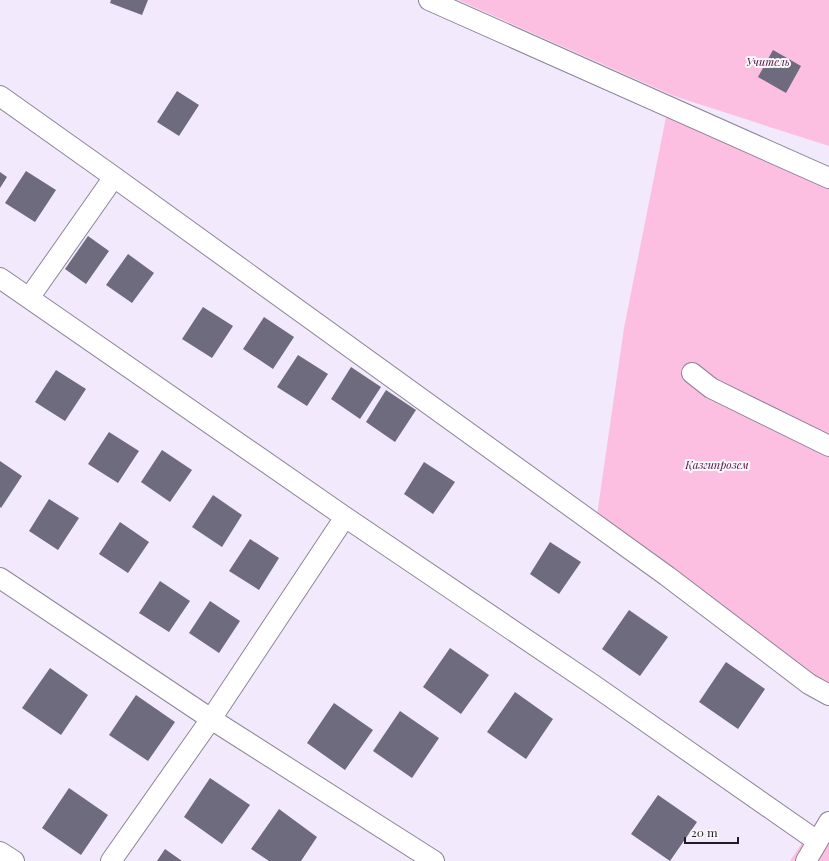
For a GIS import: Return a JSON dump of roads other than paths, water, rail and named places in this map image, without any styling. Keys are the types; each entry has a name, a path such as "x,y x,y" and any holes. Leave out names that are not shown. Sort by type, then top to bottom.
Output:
{"street":[{"path":"429,0 829,178"},
{"path":"0,96 667,576 809,684 829,694"},
{"path":"29,298 114,177"},
{"path":"0,278 345,517 592,684 817,841"},
{"path":"692,374 711,388 829,446"},
{"path":"111,861 211,719 345,517"},
{"path":"0,578 211,719 434,861"},
{"path":"806,861 829,822"},
{"path":"0,852 14,861"}],"park label":[{"name":"Учитель","path":"768,62"},
{"name":"Қазгипрозем","path":"717,465"}]}
